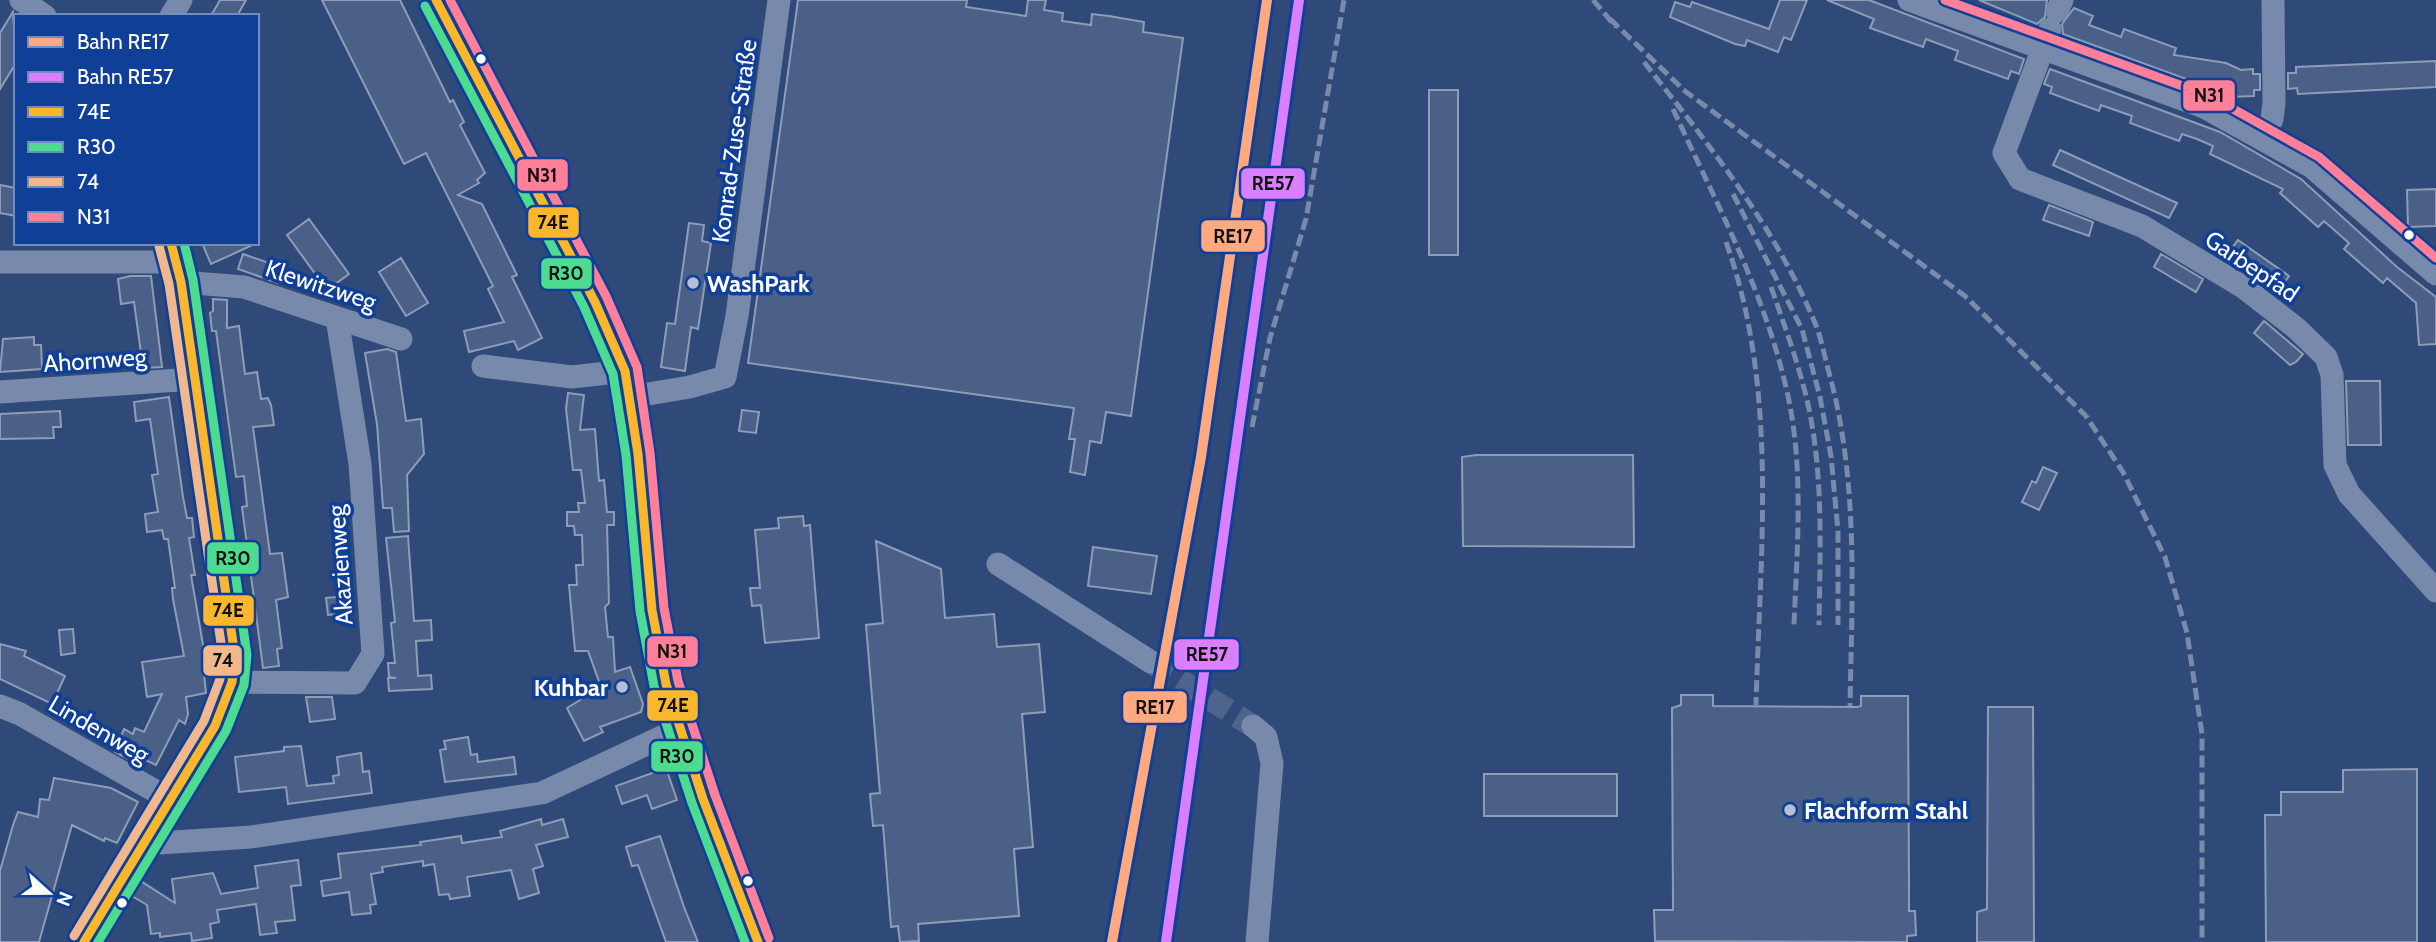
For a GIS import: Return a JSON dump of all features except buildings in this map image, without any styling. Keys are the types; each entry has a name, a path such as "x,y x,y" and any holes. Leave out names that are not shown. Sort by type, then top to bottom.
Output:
{"main road":[{"path":"436,0 595,302 628,384 652,610 666,684 679,729 758,942"}],"street":[{"path":"21,0 42,14"},
{"name":"Konrad-Zuse-Straße","path":"628,384 690,387 725,377 737,316 779,0"},
{"path":"1909,0 2053,22 2312,167 2436,274"},
{"path":"2262,139 2272,119 2274,103 2273,2"},
{"name":"Garbepfad","path":"2053,22 2004,153 2020,179 2142,226 2242,287 2295,328 2326,357 2332,375 2335,465 2349,494 2436,591"},
{"name":"Klewitzweg","path":"0,262 177,262 401,339"},
{"path":"84,942 215,726 232,682 235,657 177,262"},
{"name":"Akazienweg","path":"232,682 355,683 373,654 360,464 337,318"},
{"path":"483,366 628,384"},
{"name":"Ahornweg","path":"0,392 194,379"},
{"path":"998,564 1151,662"},
{"name":"Lindenweg","path":"0,706 20,714 171,800"},
{"path":"1254,726 1266,737 1272,763 1257,942"},
{"path":"144,844 251,837 542,793 679,729"}],"tunnel":[{"path":"1151,662 1253,726"}],"railway":[{"path":"1252,427 1270,338 1306,219 1344,0"},
{"path":"1593,0 1616,27"},
{"path":"1610,19 1686,92 1965,296 2086,416 2123,472 2165,557 2187,633 2202,734 2202,942"},
{"path":"1644,62 1716,155 1760,219 1799,287 1819,334 1838,410 1849,494 1852,578 1850,706"},
{"path":"1673,109 1753,285 1779,358 1788,396 1798,481 1794,625"},
{"path":"1733,194 1802,329 1820,397 1831,456 1838,531 1838,625"},
{"path":"1726,242 1743,298 1754,355 1760,412 1762,530 1756,705"},
{"path":"1771,287 1807,400 1816,455 1820,512 1819,625"}],"rail line":[{"name":"RE17","path":"1112,942 1201,457 1267,0"},
{"name":"RE57","path":"1166,942 1299,0"}],"transit line":[{"name":"74E","path":"436,0 595,302 625,371 638,454 652,610 666,684 703,799 758,942"},
{"name":"N31","path":"450,0 606,296 637,367 650,453 664,608 678,681 715,795 769,938"},
{"name":"N31","path":"1945,0 2210,96 2319,157 2436,258"},
{"name":"R30","path":"425,6 584,307 613,374 626,455 640,611 654,686 692,803 745,942"},
{"name":"74E","path":"84,942 215,726 232,682 235,657 181,282 172,245"},
{"name":"R30","path":"98,942 226,731 244,685 247,655 193,280 184,245"},
{"name":"74","path":"74,936 204,721 220,679 223,657 169,284 159,246"}],"place":[{"name":"WashPark","path":"693,283"},
{"name":"Kuhbar","path":"622,687"},
{"name":"Flachform Stahl","path":"1790,810"}]}
